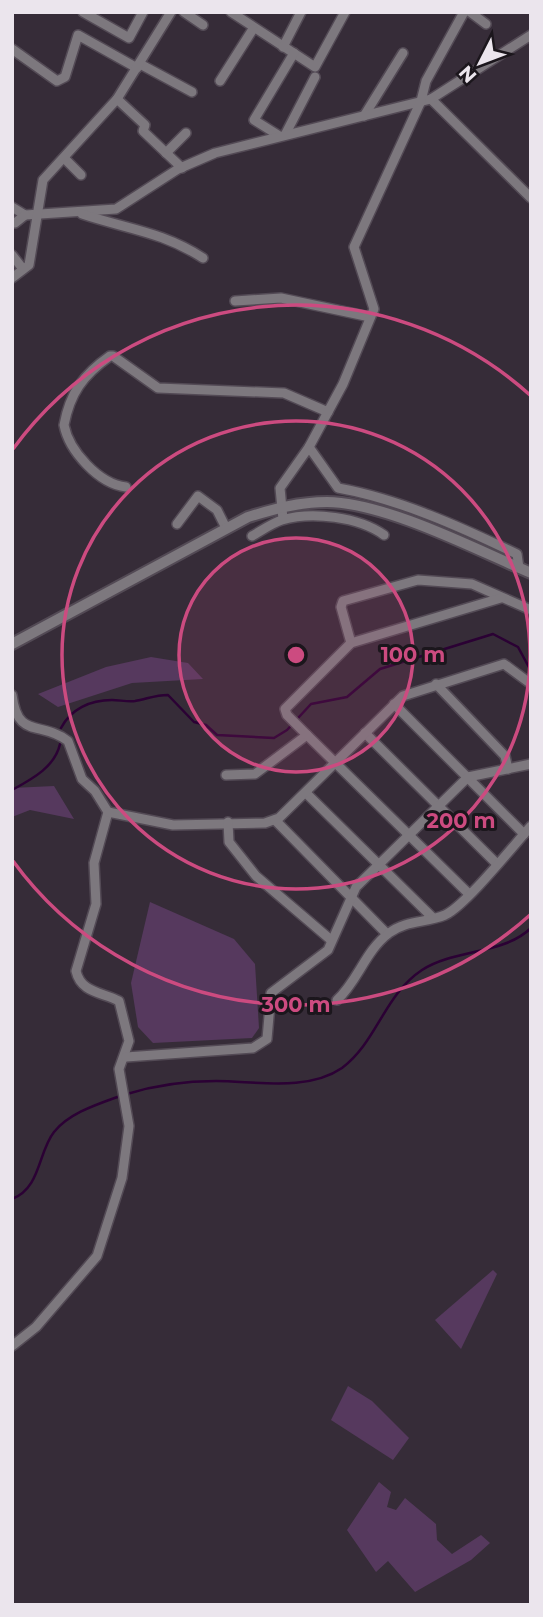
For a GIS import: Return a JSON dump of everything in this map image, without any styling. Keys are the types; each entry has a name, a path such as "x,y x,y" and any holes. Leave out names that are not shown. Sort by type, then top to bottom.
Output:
{"street":[{"path":"83,12 129,38 144,12"},
{"path":"12,278 29,265 43,180 117,99 172,12"},
{"path":"184,12 203,25"},
{"path":"231,12 253,29 315,67 345,12"},
{"path":"283,47 301,12"},
{"path":"283,519 280,488 309,447 328,412 374,309 354,247 426,100 426,82 464,12"},
{"path":"470,12 486,24"},
{"path":"219,81 253,29"},
{"path":"12,49 57,80 65,77 78,35 192,92"},
{"path":"15,223 25,215 116,209 181,168 215,153 282,134 426,100 531,35"},
{"path":"282,134 254,120 293,53"},
{"path":"364,116 402,53"},
{"path":"282,134 315,77"},
{"path":"117,99 147,124 143,131 181,168"},
{"path":"426,100 531,198"},
{"path":"166,153 186,133"},
{"path":"64,158 81,174"},
{"path":"12,206 25,215"},
{"path":"77,213 133,230 151,232 180,243 203,258"},
{"path":"12,255 23,270"},
{"path":"234,301 281,299 370,317"},
{"path":"125,487 114,485 82,460 64,425 72,395 89,371 110,356 158,388 285,393 328,412"},
{"path":"309,447 338,488 371,494 486,539 517,554 519,568"},
{"path":"177,524 198,496 217,510 226,528"},
{"path":"12,644 226,528 281,506 328,502 368,509 531,573"},
{"path":"252,536 283,519 317,516 370,524 384,535"},
{"path":"351,643 341,607 345,600 418,580 472,584 531,610"},
{"path":"468,894 304,733 287,715 286,706 351,643 501,598"},
{"path":"107,812 173,825 265,823 275,820 306,793 403,696 505,664 531,684"},
{"path":"436,684 505,756 508,769"},
{"path":"12,695 16,715 25,726 68,741 82,779 95,791 107,812 94,863 96,904 76,971 78,980 87,989 119,1001 129,1041 126,1057 119,1069 129,1126 122,1178 97,1256 36,1327 12,1346"},
{"path":"337,1000 346,992 362,961 387,934 401,925 445,914 468,894 527,830 468,778 394,704"},
{"path":"226,775 255,774 304,733"},
{"path":"365,733 497,864"},
{"path":"126,1057 253,1048 267,1039 271,993 328,950 351,895 379,865 468,778 531,764"},
{"path":"306,793 432,917"},
{"path":"275,820 387,934"},
{"path":"228,822 229,842 256,876 331,940"}],"shaded area":[{"path":"151,657 188,663 203,679 132,683 58,707 38,694 106,667"},
{"path":"54,786 74,819 30,810 12,817 12,788"},
{"path":"150,902 234,939 255,964 259,1028 252,1038 153,1043 138,1027 131,983"},
{"path":"493,1270 497,1274 461,1349 435,1320"},
{"path":"348,1386 372,1401 409,1438 393,1460 331,1420"},
{"path":"379,1482 391,1492 387,1507 396,1510 405,1498 436,1524 437,1540 452,1554 481,1535 490,1543 471,1560 415,1592 388,1561 376,1572 347,1530"}],"waterway":[{"path":"61,728 70,716 89,704 104,700 135,701 168,695 194,722 206,725 217,735 274,738 287,730 311,704 347,697 380,669 493,634 518,647 531,671"},
{"path":"12,790 48,766 60,744"},
{"path":"127,1094 182,1083 216,1081 280,1084 297,1083 328,1075 342,1068 354,1057 398,992 422,970 449,958 507,943 531,928"},
{"path":"12,1199 29,1187 49,1140 60,1125 84,1110 120,1096"}]}
